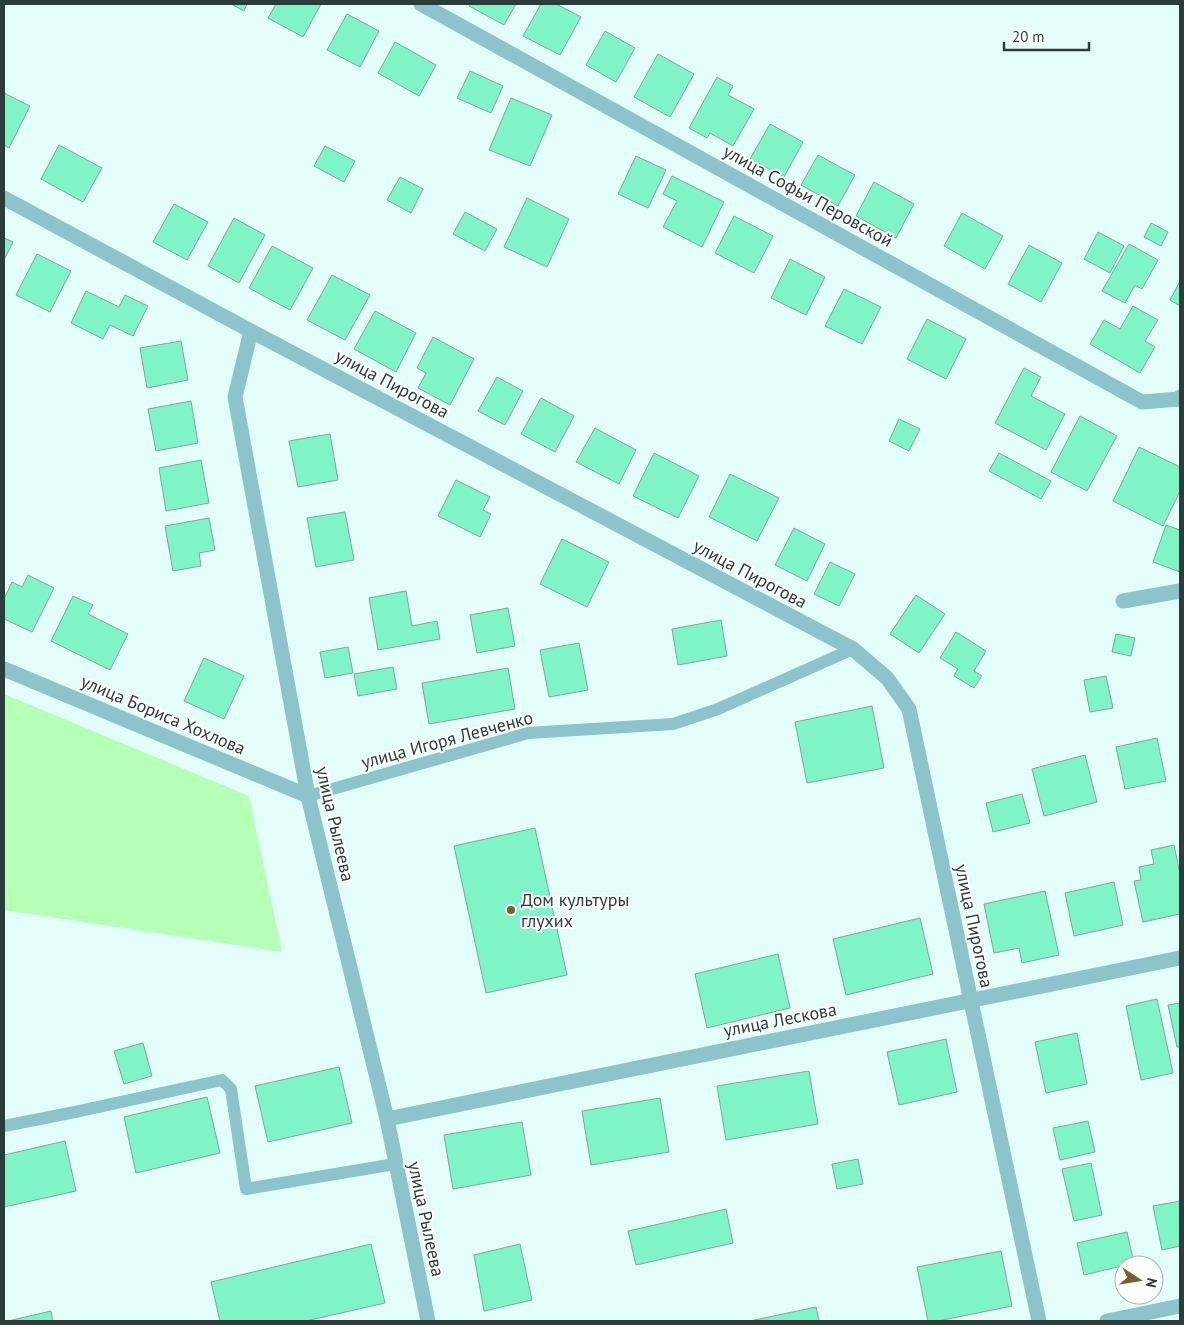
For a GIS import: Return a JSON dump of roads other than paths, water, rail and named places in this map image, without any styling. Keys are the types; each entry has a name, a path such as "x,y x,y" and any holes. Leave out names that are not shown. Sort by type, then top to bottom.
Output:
{"street":[{"name":"улица Софьи Перовской","path":"421,4 1142,402 1179,399 1180,397"},
{"name":"улица Пирогова","path":"4,198 251,331 853,649 886,678 909,709 1039,1321"},
{"name":"улица Рылеева","path":"251,331 235,397 308,796 386,1119 428,1321"},
{"path":"1123,601 1180,592"},
{"name":"улица Бориса Хохлова","path":"4,669 308,796"},
{"name":"улица Лескова","path":"386,1119 1180,958"},
{"path":"1107,1321 1180,1306"}],"lane":[{"name":"улица Игоря Левченко","path":"308,796 528,733 673,724 718,709 853,649"},
{"path":"4,1126 222,1080 230,1088 246,1189 395,1164"}],"place":[{"name":"Дом культуры глухих","path":"511,910"}]}
